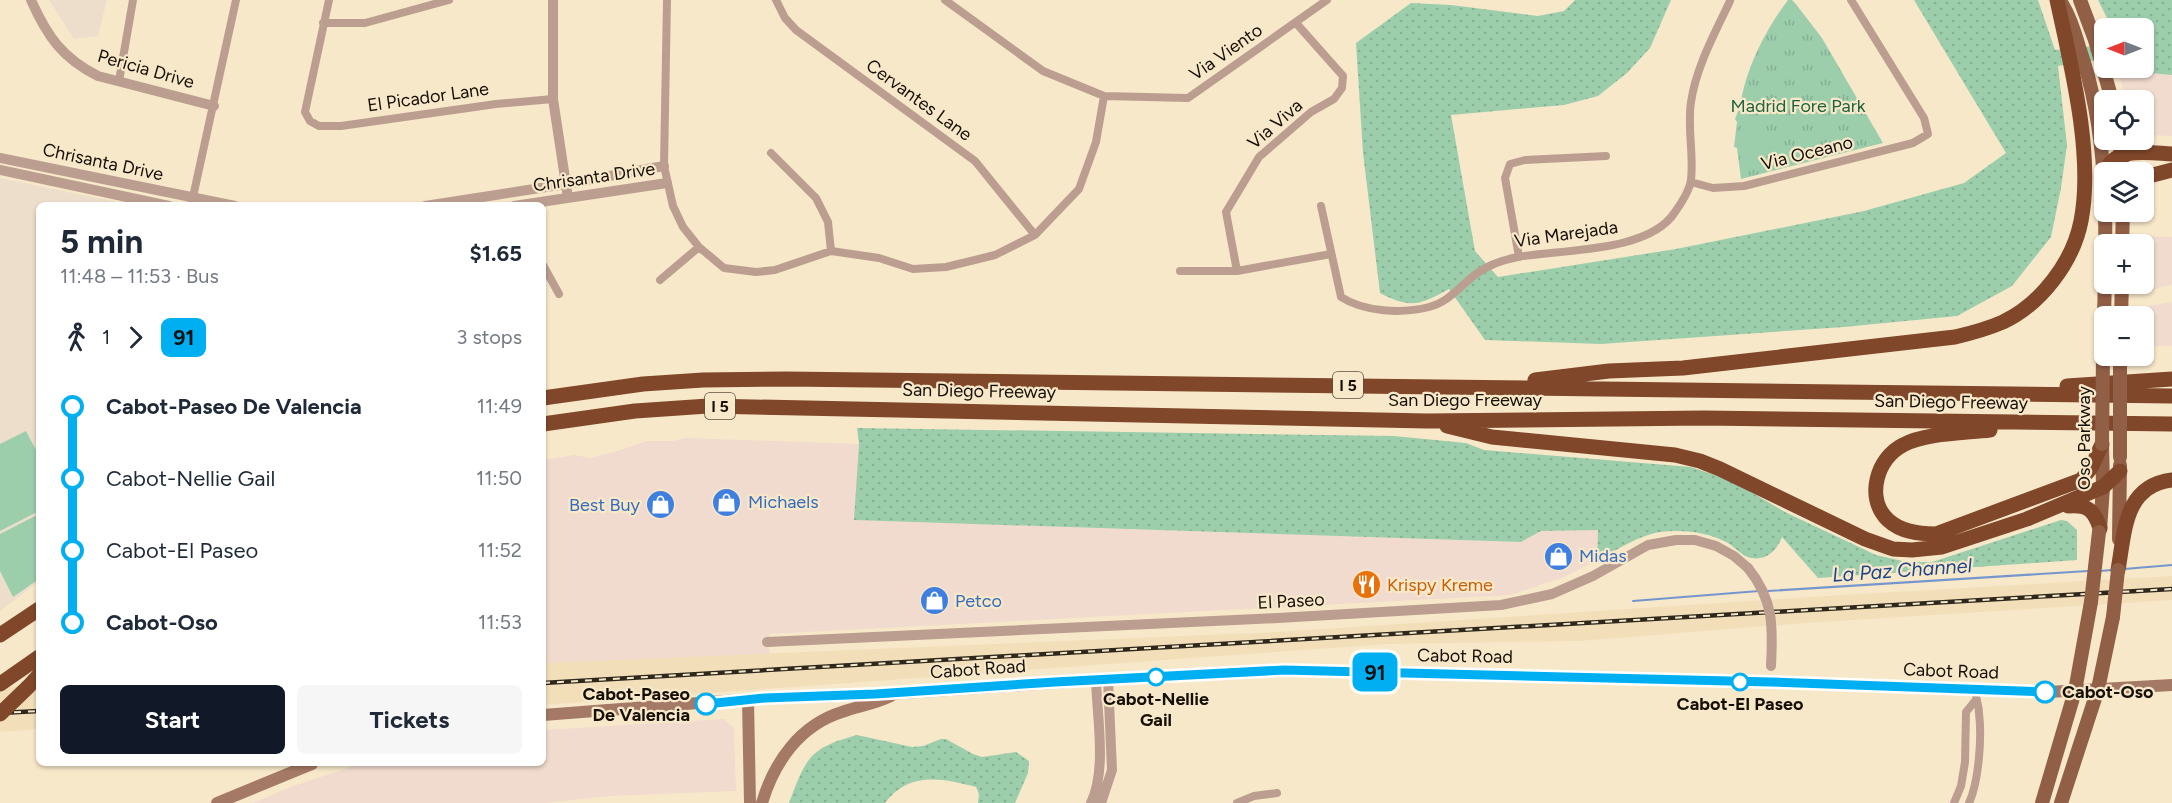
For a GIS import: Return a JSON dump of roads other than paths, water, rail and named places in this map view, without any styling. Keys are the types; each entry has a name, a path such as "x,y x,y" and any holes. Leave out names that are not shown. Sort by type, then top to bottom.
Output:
{"highway":[{"path":"1479,387 1609,371 1683,368 1955,337 1980,331 2005,321 2029,306 2060,270 2072,248 2081,223 2084,201 2085,183 2077,99 2059,0"},
{"path":"2126,150 2131,153 2172,154"},
{"path":"2154,175 2172,170"},
{"path":"1961,393 2172,378"},
{"name":"San Diego Freeway","path":"546,398 643,384 703,380 786,379 2172,396"},
{"name":"San Diego Freeway","path":"546,424 635,411 708,406 1427,421 1704,418 2172,424"},
{"path":"1427,421 1492,437 1675,455 1700,461 1866,540 1893,549 1942,547 2027,519 2103,487 2120,464"},
{"path":"2054,423 1926,438 1903,444 1883,464 1877,477 1875,489 1881,511 1888,520 1916,534 1936,534 2081,480 2100,452"},
{"path":"2118,570 2122,531 2133,502 2139,494 2157,482 2172,480"},
{"path":"2059,507 2086,507 2095,514 2100,530"},
{"path":"0,627 36,609"},
{"path":"0,635 36,610"},
{"path":"0,684 36,659"},
{"path":"0,714 36,678"}],"main road":[{"name":"Oso Parkway","path":"2059,0 2087,68 2096,109 2103,162"},
{"path":"2080,0 2094,41"},
{"path":"2087,68 2094,69"},
{"name":"Oso Parkway","path":"2042,802 2075,692 2089,619 2100,530 2103,487 2100,452 2104,222"},
{"name":"Oso Parkway","path":"2120,366 2122,531"},
{"path":"2061,803 2098,689 2113,617 2118,570"},
{"name":"Cabot Road","path":"546,715 748,700 1284,670 1771,682 1976,695 2172,686"},
{"path":"762,803 779,763 805,732 834,715 873,705 896,693"},
{"path":"748,700 750,803"},
{"path":"217,803 307,766"}],"street":[{"name":"Pericia Drive","path":"31,0 43,27 72,61 98,76 214,106"},
{"path":"119,81 133,0"},
{"path":"192,201 236,0"},
{"path":"329,0 323,23 365,23 449,0"},
{"path":"553,0 553,99 568,198"},
{"path":"667,0 664,166 667,183"},
{"name":"Cervantes Lane","path":"776,0 784,18 796,30 975,161 1035,236"},
{"name":"Via Viento","path":"945,0 1043,71 1104,96 1188,98 1327,0"},
{"name":"Via Oceano","path":"1691,182 1713,188 1744,186 1913,143 1928,134 1924,117 1851,0"},
{"name":"Via Marejada","path":"1321,206 1341,297 1348,302 1402,312 1431,307 1454,295 1476,274 1494,262 1625,244 1651,233 1674,214 1691,182 1690,103 1702,62 1730,1"},
{"name":"El Picador Lane","path":"323,23 305,112 310,121 319,126 341,126 496,104 553,99"},
{"name":"Via Viva","path":"1237,271 1226,212 1259,157 1311,112 1334,99 1342,88 1343,76 1296,23"},
{"name":"Chrisanta Drive","path":"541,202 667,183 672,206 683,227 699,247 724,268 756,272 775,270 831,251 879,258 913,269 946,267 995,255 1035,236 1079,189 1096,142 1104,96"},
{"path":"771,153 816,198 828,222 831,251"},
{"path":"1519,257 1512,207 1505,178 1510,164 1525,160 1606,156"},
{"name":"Chrisanta Drive","path":"0,158 192,201"},
{"name":"Chrisanta Drive","path":"451,202 664,166"},
{"name":"Chrisanta Drive","path":"0,170 150,202"},
{"path":"660,280 699,247"},
{"path":"1180,271 1237,271 1331,254"},
{"path":"546,270 559,294"},
{"name":"El Paseo","path":"767,642 1501,605 1528,601 1574,585 1639,549 1657,542 1695,540 1724,550 1748,568 1761,587 1766,597 1772,628 1771,682"},
{"path":"1091,803 1101,770 1102,680"},
{"path":"1101,803 1112,770 1102,680"},
{"path":"1954,803 1961,786 1965,762 1966,712 1976,695"},
{"path":"1969,803 1978,768 1980,711 1976,695"},
{"path":"1237,803 1254,796 1277,793"}],"waterway":[{"name":"La Paz Channel","path":"2124,569 2172,565"},
{"name":"La Paz Channel","path":"2100,571 2112,570"},
{"name":"La Paz Channel","path":"1768,591 2088,571"},
{"name":"La Paz Channel","path":"1633,601 1759,591"}],"railway":[{"path":"546,683 2172,589"},
{"path":"0,713 36,711"}],"place":[{"name":"Michaels","path":"727,502"},
{"name":"Best Buy","path":"661,505"},
{"name":"Midas","path":"1558,556"},
{"name":"Krispy Kreme","path":"1366,585"},
{"name":"Petco","path":"934,601"},
{"name":"Cabot-Nellie Gail","path":"1156,677"},
{"name":"Cabot-El Paseo","path":"1740,682"},
{"name":"Cabot-Oso","path":"2045,692"},
{"name":"Cabot-Paseo De Valencia","path":"706,704"}],"park label":[{"name":"Madrid Fore Park","path":"1798,106"}]}
